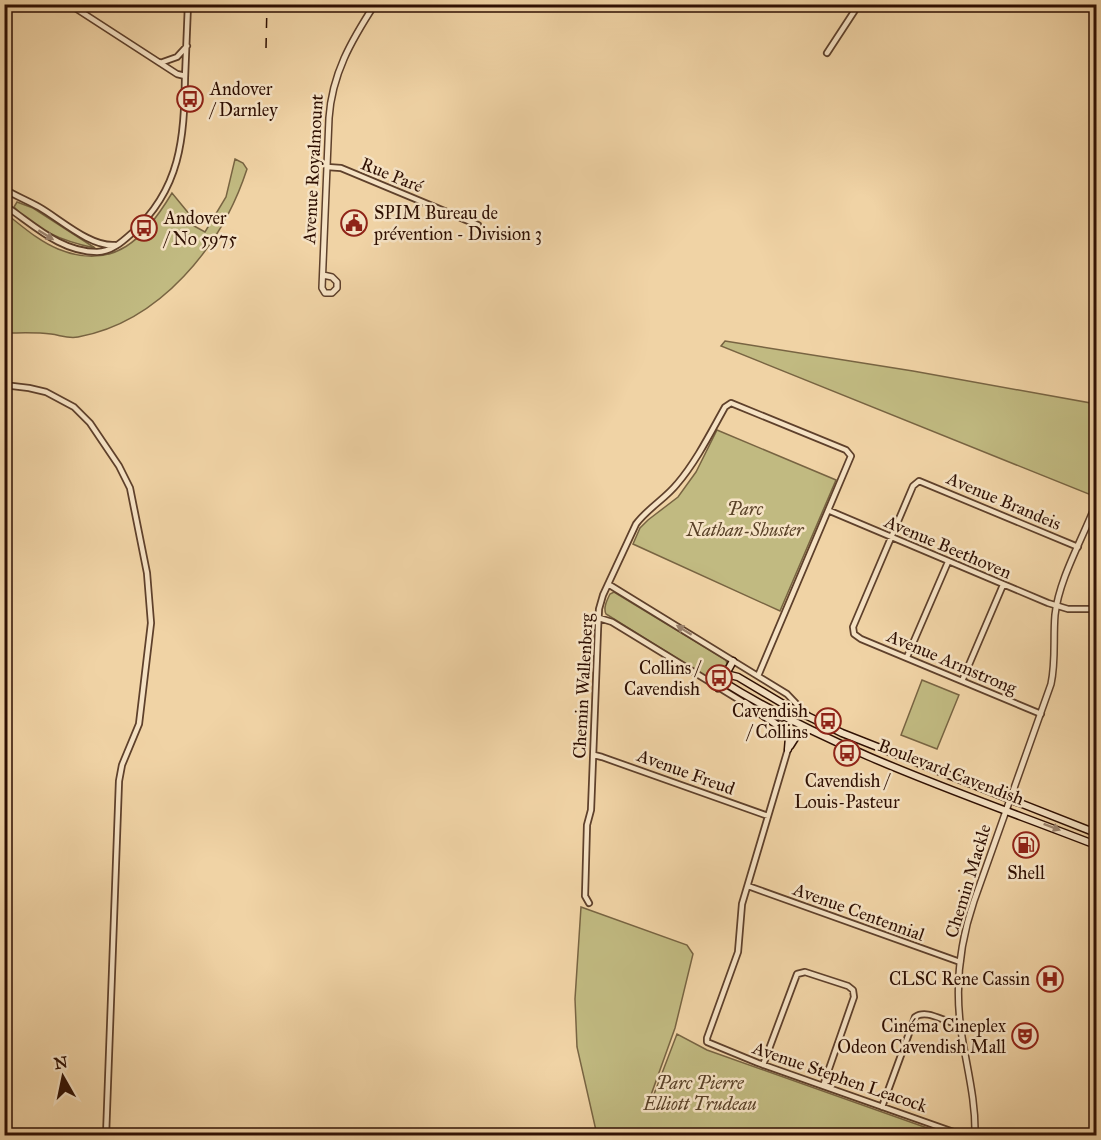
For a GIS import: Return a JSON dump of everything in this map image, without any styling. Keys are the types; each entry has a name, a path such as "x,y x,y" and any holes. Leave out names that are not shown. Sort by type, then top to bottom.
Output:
{"main road":[{"path":"718,688 734,661"},
{"name":"Boulevard Cavendish","path":"726,674 738,677 785,705 855,738 1096,833"},
{"name":"Boulevard Cavendish","path":"722,681 766,708 852,749 1096,845"},
{"path":"745,704 786,731 789,737 788,749"},
{"path":"788,749 797,735 809,730"}],"street":[{"path":"69,4 177,74 186,76"},
{"path":"4,205 26,223 65,245 94,252 105,251 118,245 140,226 163,195 173,173 183,137 188,4"},
{"name":"Avenue Royalmount","path":"323,275 329,110 336,75 345,52 375,4"},
{"path":"827,53 859,4"},
{"path":"160,63 177,57 187,46"},
{"name":"Rue Paré","path":"327,166 341,168 478,225"},
{"path":"4,189 98,243 118,245"},
{"path":"4,385 29,388 58,397 74,407 90,423 119,466 130,488 149,588 151,637 141,713 137,733 122,765 119,781 106,1136"},
{"name":"Chemin Wallenberg","path":"589,903 585,896 587,831 591,810 601,601 636,524 643,514 663,500 680,482 725,407 731,403 846,450 851,456 830,511"},
{"name":"Avenue Brandeis","path":"891,537 913,486 919,481 1078,547"},
{"name":"Chemin Mackle","path":"975,1136 973,1096 960,1024 960,962 972,906 1054,672 1057,606 1060,590 1095,506"},
{"path":"758,676 830,511"},
{"name":"Avenue Beethoven","path":"830,511 1057,606 1068,609 1096,609"},
{"name":"Avenue Armstrong","path":"891,537 853,627 854,634 861,639 1041,714"},
{"path":"907,657 948,562"},
{"name":"Boulevard Cavendish","path":"608,584 791,697 810,717"},
{"path":"962,681 1003,585"},
{"name":"Boulevard Cavendish","path":"599,618 612,622 745,704 796,722"},
{"path":"748,886 788,749"},
{"name":"Avenue Freud","path":"594,756 603,757 768,816"},
{"name":"Avenue Centennial","path":"748,886 960,962"},
{"name":"Avenue Stephen Leacock","path":"748,886 740,911 738,952 707,1038 708,1042 714,1047 763,1065 965,1136"},
{"path":"763,1065 796,975 805,972 838,983 851,988 854,997 823,1086"},
{"path":"882,1107 916,1015 924,1013 960,1024"}],"green space":[{"path":"235,159 243,163 247,169 222,226 184,276 161,298 108,329 78,337 40,333 5,333 5,213 51,246 78,255 96,256 112,253 139,237 151,224 172,193 190,215 194,226 205,232 226,197"},
{"path":"17,202 33,208 95,248 51,234 22,215 14,207"},
{"path":"725,341 913,371 1096,404 1096,497 721,346"},
{"name":"Parc Nathan-Shuster","path":"717,430 836,480 780,611 633,544 640,528 678,497 696,472"},
{"path":"614,592 726,660 727,664 721,674 719,673 717,680 713,681 606,614 607,601 610,594"},
{"path":"922,680 959,695 937,749 901,735"},
{"name":"Parc Pierre Elliott Trudeau","path":"581,907 687,945 693,954 675,1028 651,1095 651,1102 677,1034 707,1050 947,1135 597,1135 577,1047 575,999"}],"railway":[{"path":"266,48 267,4"}],"place":[{"name":"Andover / Darnley","path":"190,99"},
{"name":"SPIM Bureau de prévention - Division 3","path":"354,223"},
{"name":"Andover / No 5975","path":"144,228"},
{"name":"Collins / Cavendish","path":"719,678"},
{"name":"Cavendish / Collins","path":"828,721"},
{"name":"Cavendish / Louis-Pasteur","path":"847,753"},
{"name":"Shell","path":"1026,845"},
{"name":"CLSC Rene Cassin","path":"1050,979"},
{"name":"Cinéma Cineplex Odeon Cavendish Mall","path":"1025,1036"}]}
